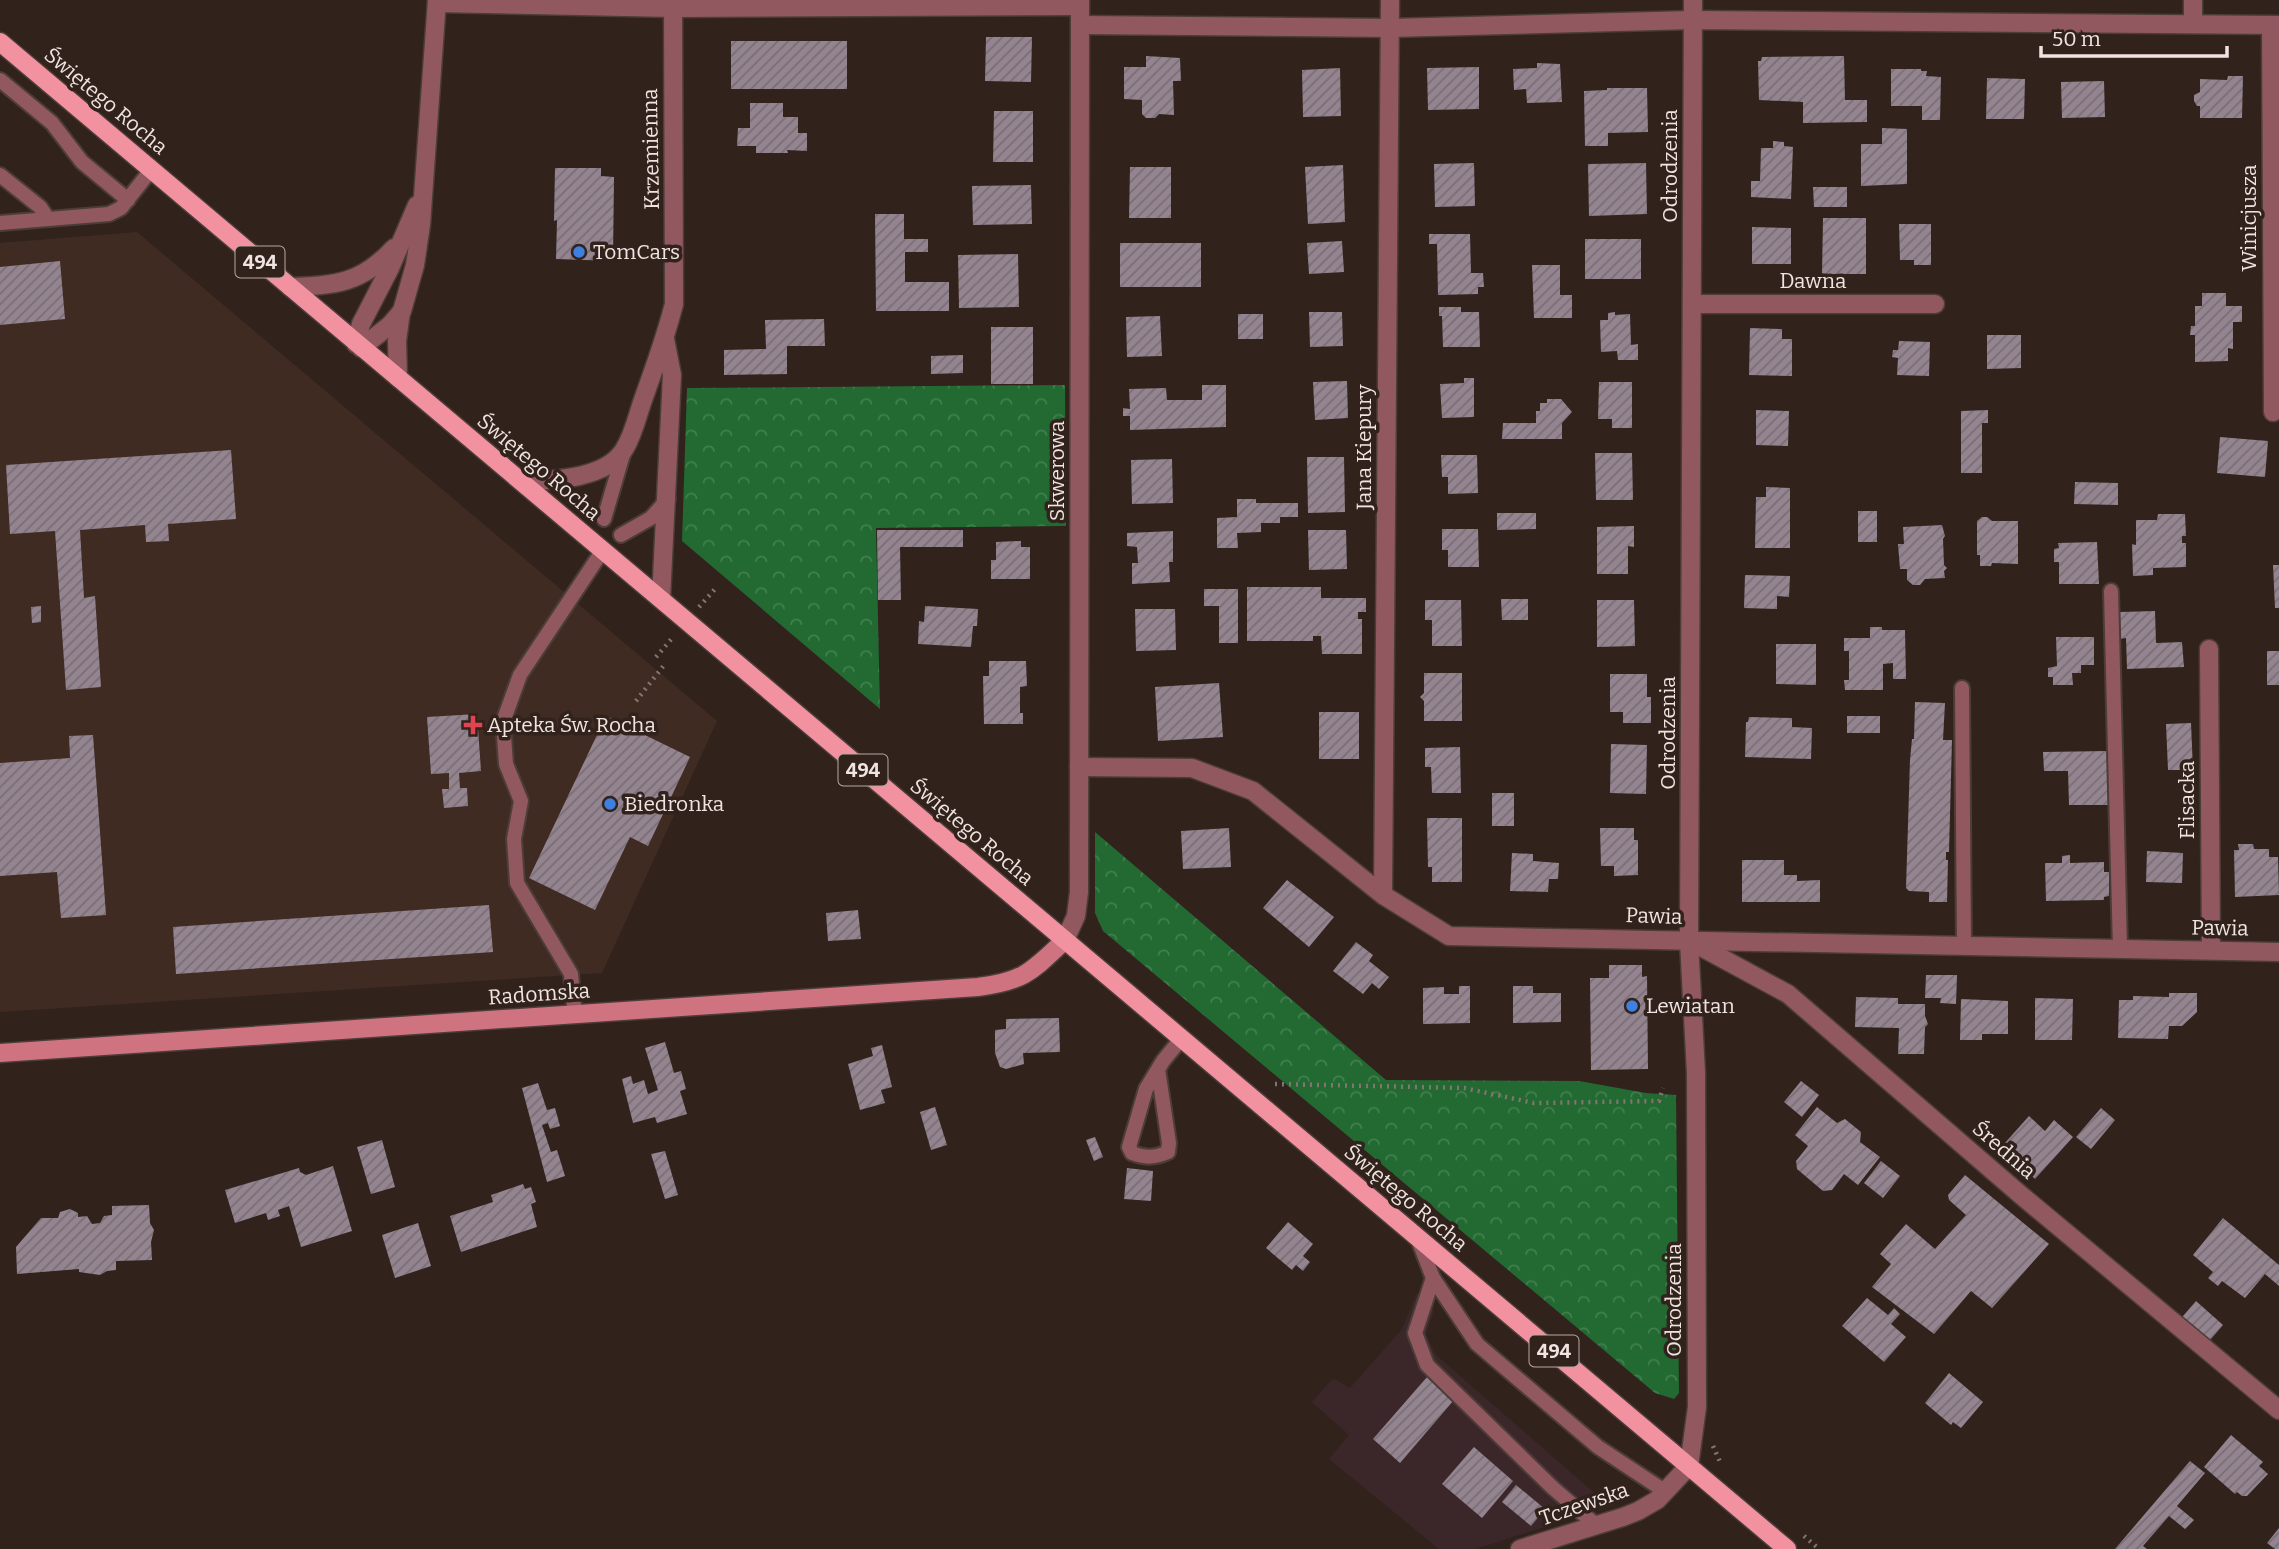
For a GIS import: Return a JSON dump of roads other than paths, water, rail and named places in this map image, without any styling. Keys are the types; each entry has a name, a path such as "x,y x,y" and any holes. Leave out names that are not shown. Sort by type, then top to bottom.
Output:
{"main road":[{"name":"Świętego Rocha","path":"0,42 1787,1549"}],"street":[{"name":"Jana Kiepury","path":"1383,895 1390,0"},
{"name":"Odrodzenia","path":"1689,1466 1697,1407 1696,1073 1689,941 1693,0"},
{"path":"2193,0 2193,24"},
{"path":"398,378 397,341 401,310 415,265 424,189 437,1 673,4 1080,3"},
{"name":"Skwerowa","path":"1065,940 1076,916 1079,892 1080,3"},
{"name":"Krzemienna","path":"624,450 665,339 674,304 673,4"},
{"path":"1080,25 1390,27 1693,20 2275,25"},
{"name":"Winicjusza","path":"2273,412 2275,25"},
{"path":"359,346 361,324 404,237 424,189"},
{"path":"290,287 337,283 360,276 387,256 404,237"},
{"name":"Dawna","path":"1692,304 1935,304"},
{"path":"359,346 390,326 401,310"},
{"name":"Krzemienna","path":"661,599 672,375 665,339"},
{"path":"521,481 554,481 582,477 606,466 624,450"},
{"name":"Flisacka","path":"2209,649 2211,950"},
{"name":"Pawia","path":"1079,767 1192,768 1253,791 1383,895 1449,936 2279,952"},
{"name":"Radomska","path":"0,1053 809,1000 1006,983 1029,974 1065,940"},
{"name":"Średnia","path":"1689,941 1788,994 2022,1196 2279,1410"},
{"name":"Tczewska","path":"1520,1549 1638,1511 1666,1492 1689,1466"}],"lane":[{"path":"0,80 52,123 82,162 128,200"},
{"path":"0,223 109,214 121,208 152,170"},
{"path":"0,175 40,207 48,219"},
{"path":"604,519 624,450"},
{"path":"621,535 651,518 668,499"},
{"path":"575,1015 571,974 517,883 514,839 521,801 506,764 503,722 520,675 603,550"},
{"path":"2111,591 2120,949"},
{"path":"1962,688 1964,946"},
{"path":"1158,1069 1168,1152 1145,1157 1132,1153 1129,1147 1146,1089 1158,1069 1181,1039"},
{"path":"1417,1237 1433,1278 1478,1344 1598,1447 1666,1492"},
{"path":"1433,1278 1415,1333 1427,1365 1553,1488 1596,1525"}],"place":[{"name":"TomCars","path":"579,252"},
{"name":"Apteka Św. Rocha","path":"473,725"},
{"name":"Biedronka","path":"610,804"},
{"name":"Lewiatan","path":"1632,1006"}]}
